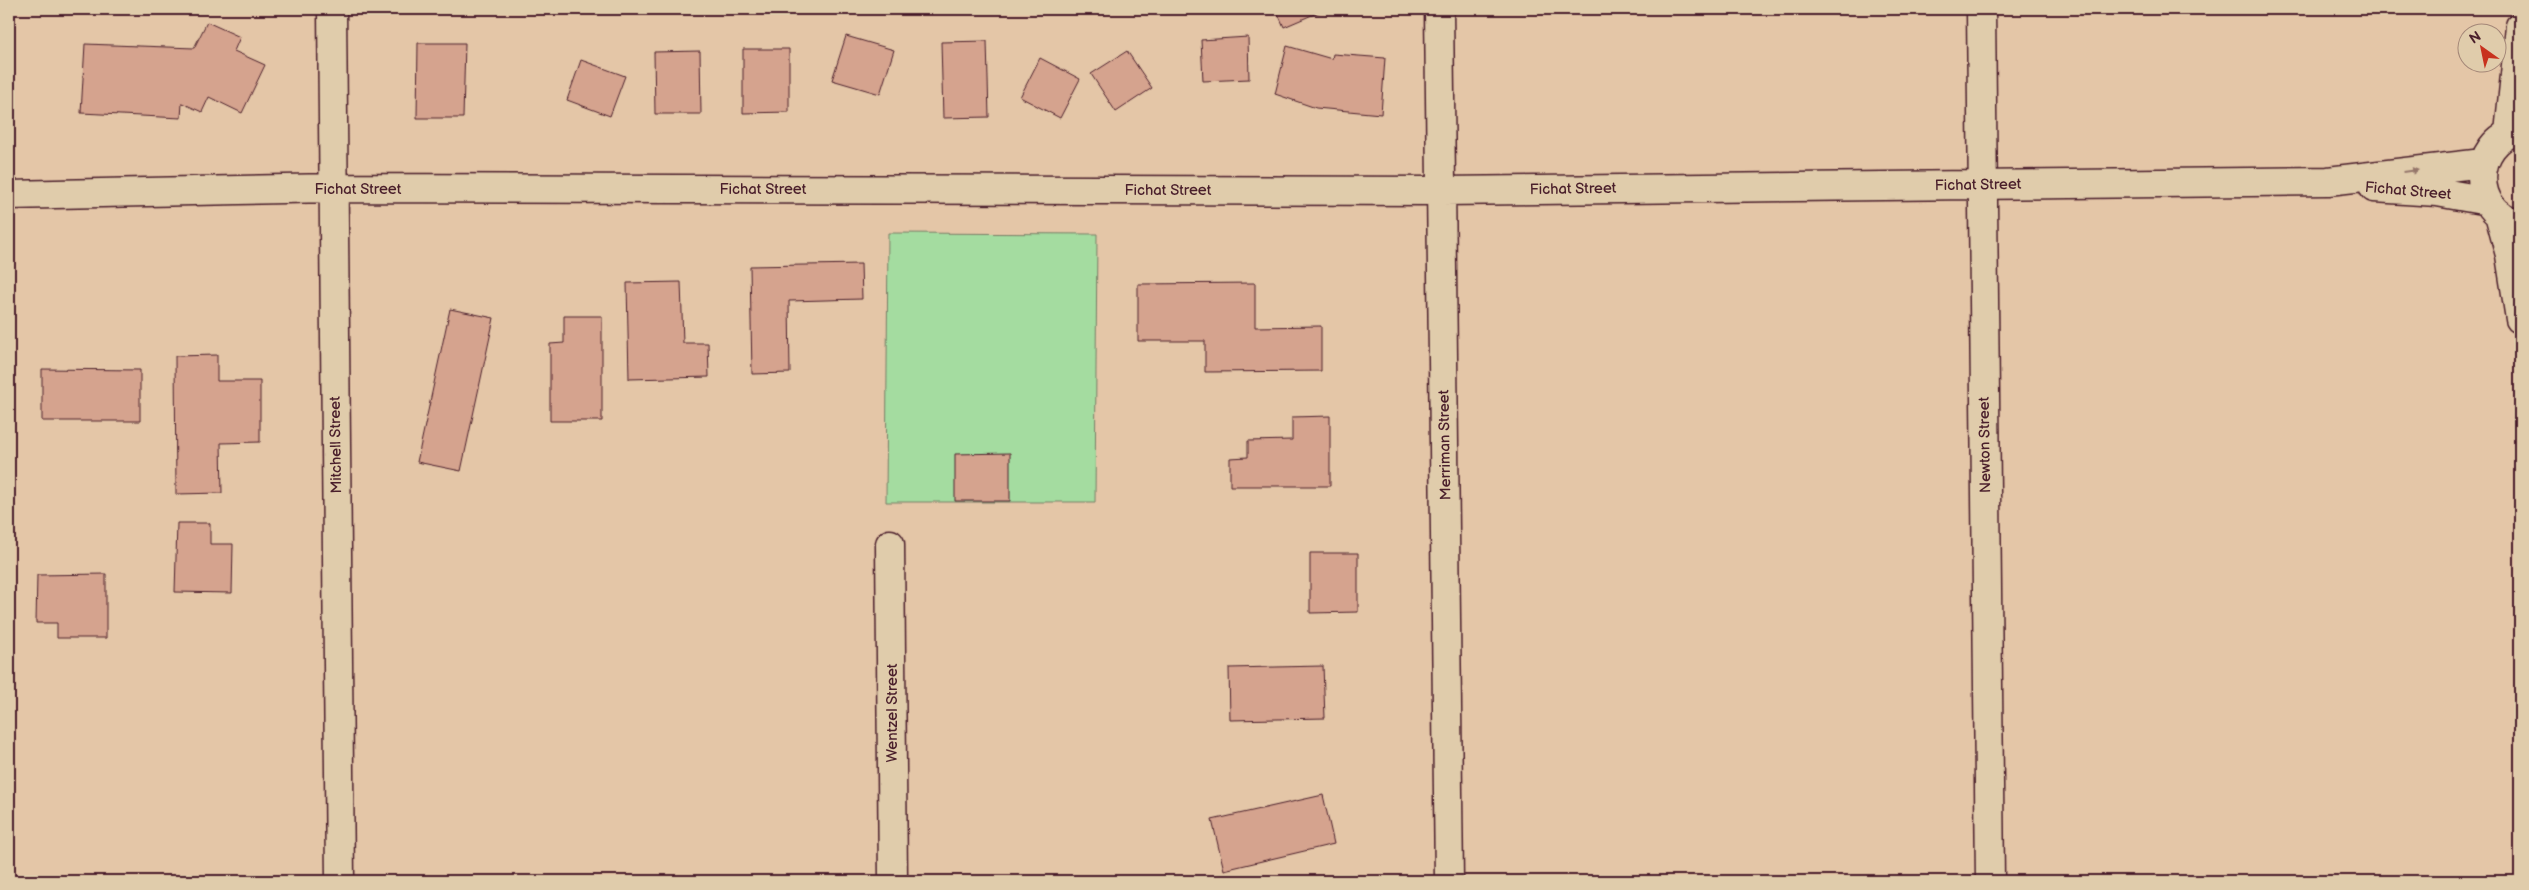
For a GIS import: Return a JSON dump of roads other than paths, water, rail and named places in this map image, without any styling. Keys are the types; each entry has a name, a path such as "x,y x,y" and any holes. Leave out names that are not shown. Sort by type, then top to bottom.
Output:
{"street":[{"name":"Mitchell Street","path":"332,9 340,881"},
{"name":"Merriman Street","path":"1439,9 1449,881"},
{"name":"Newton Street","path":"1981,9 1990,881"},
{"path":"2520,26 2514,132 2489,151 2483,163 2482,182 2502,212 2520,319"},
{"name":"Fichat Street","path":"9,196 333,188 1442,191 2328,182 2483,163"},
{"name":"Fichat Street","path":"2328,182 2360,187 2437,192 2502,212"},
{"name":"Wentzel Street","path":"890,544 893,881"}]}
